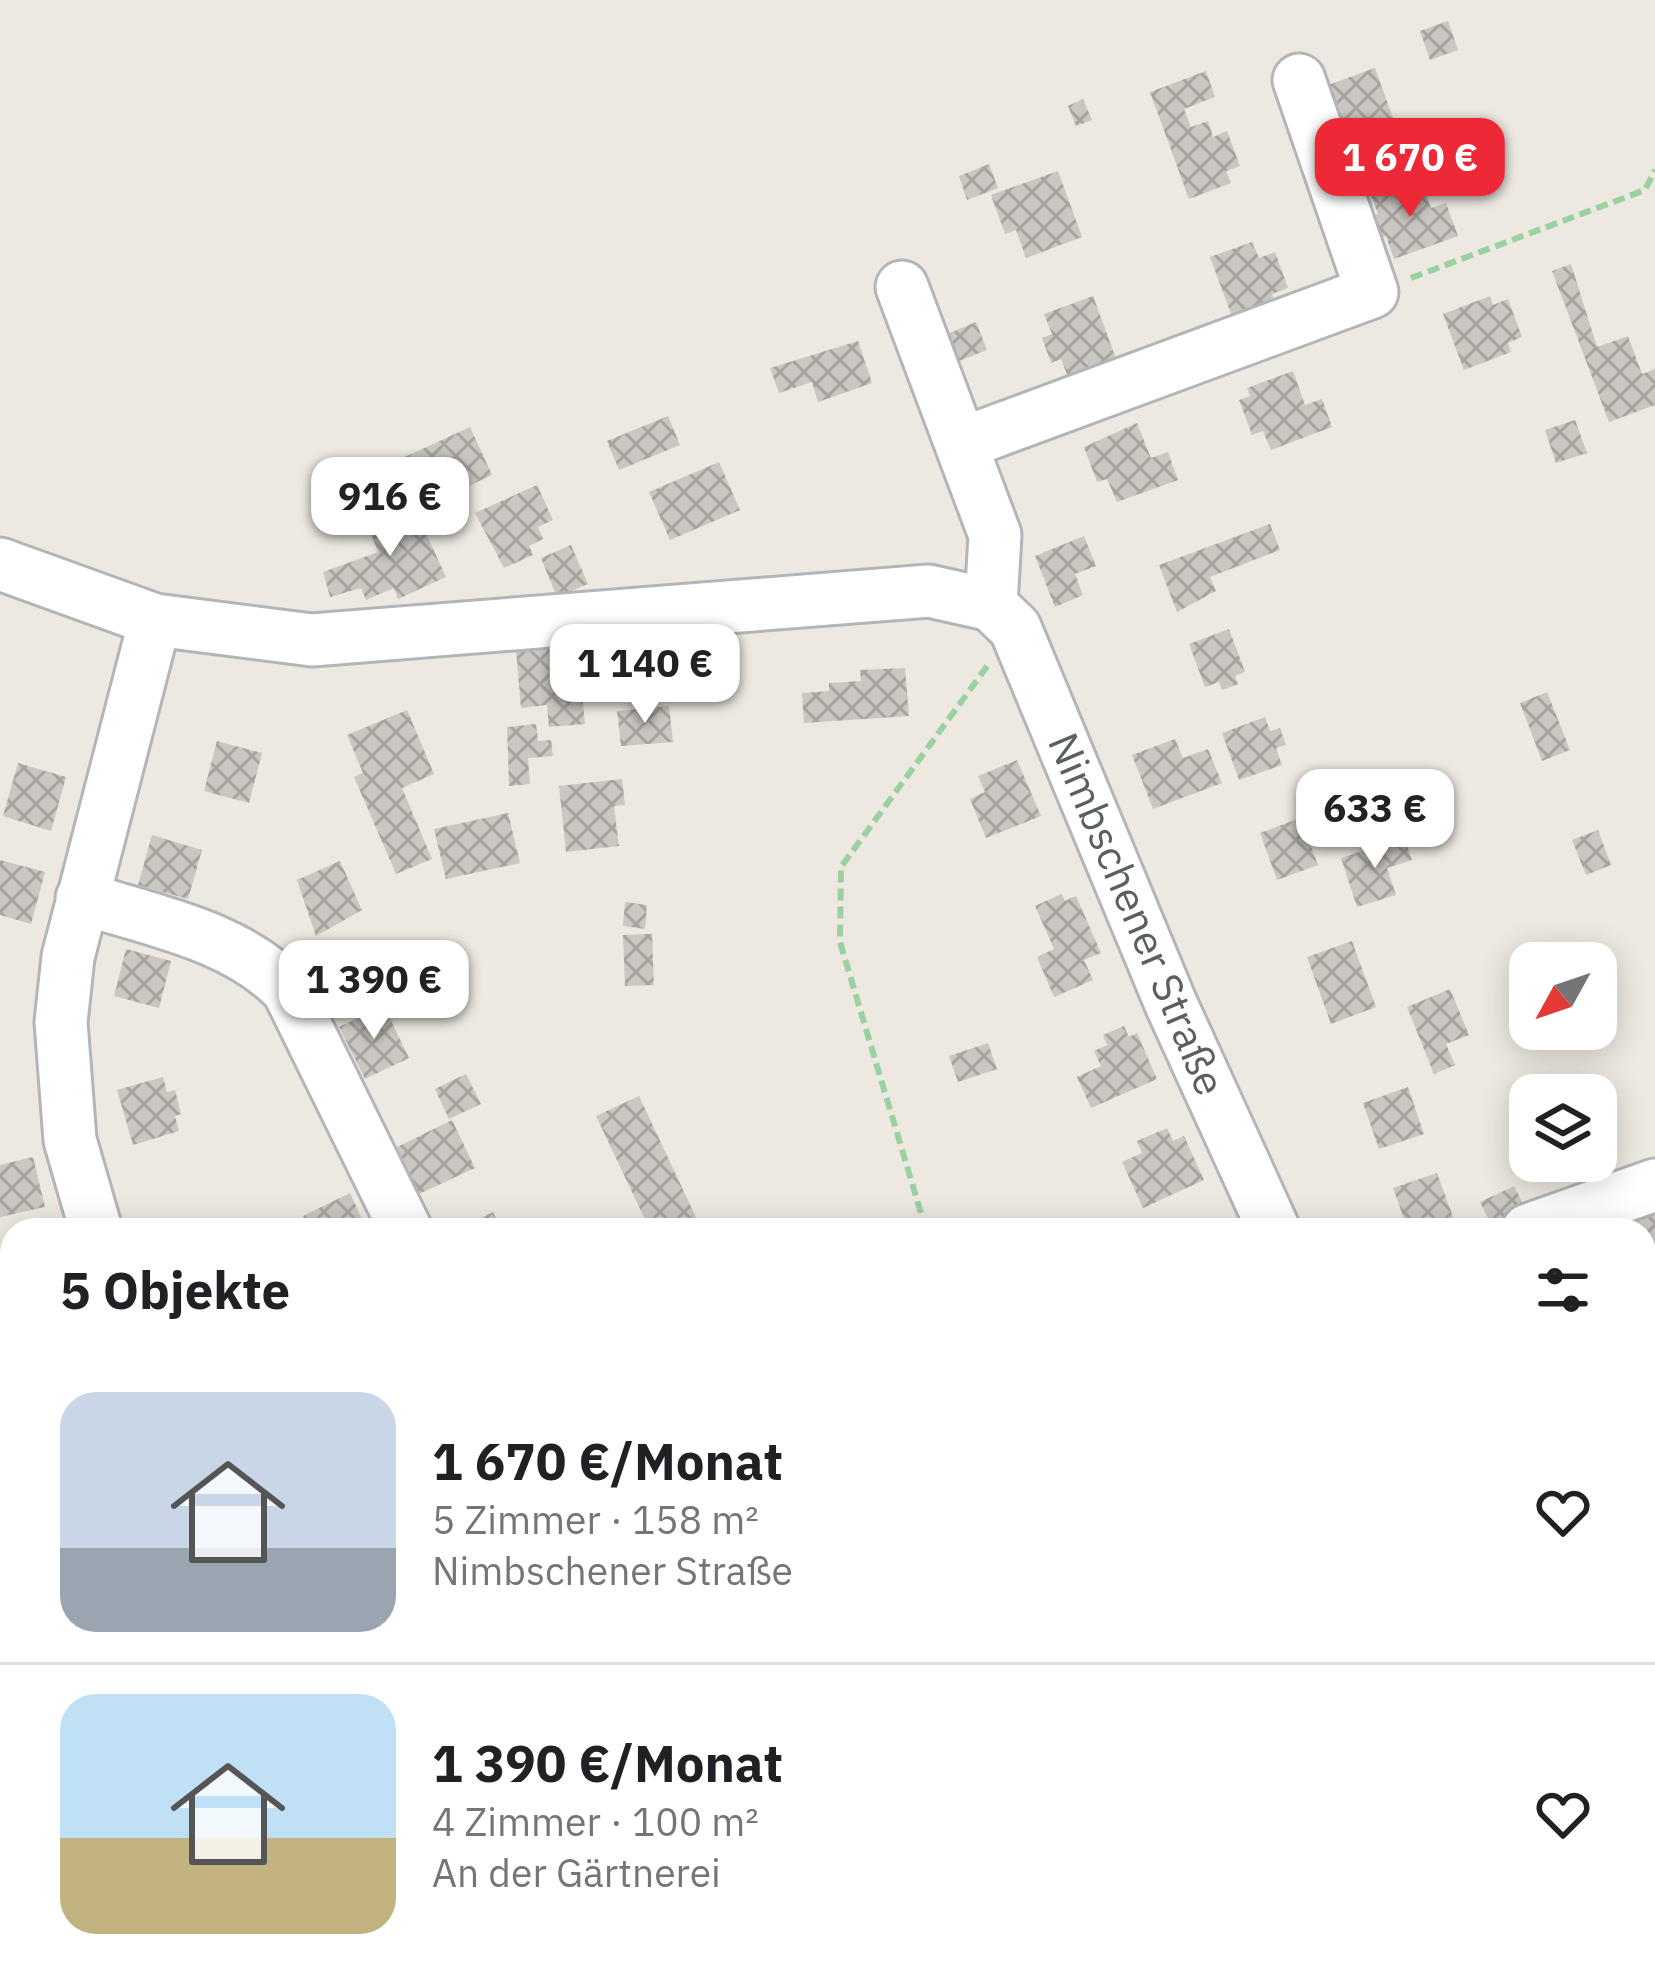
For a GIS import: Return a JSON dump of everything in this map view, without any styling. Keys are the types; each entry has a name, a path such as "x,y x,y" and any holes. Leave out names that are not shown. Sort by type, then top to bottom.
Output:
{"street":[{"path":"961,444 1372,292 1299,80"},
{"name":"Nimbschener Straße","path":"902,286 995,535 1003,617 1269,1218"},
{"path":"0,564 155,620 312,640 929,591 1003,617"},
{"path":"93,1218 70,1140 61,1022 82,898 155,620"},
{"path":"82,898 225,945 267,968 288,989 400,1218"},
{"path":"1562,1218 1655,1185"}],"path":[{"path":"1372,292 1645,190 1655,170"},
{"path":"922,1218 840,942 841,867 1003,617"}],"building":[{"path":"1448,21 1458,50 1430,60 1420,31"},
{"path":"1375,68 1402,143 1355,160 1328,85"},
{"path":"1206,71 1215,97 1184,109 1191,127 1208,121 1213,137 1227,131 1240,166 1226,171 1231,183 1189,199 1150,92"},
{"path":"1083,99 1092,120 1076,126 1068,106"},
{"path":"989,164 998,188 967,200 959,176"},
{"path":"1058,171 1082,237 1026,258 1016,230 1005,234 991,195"},
{"path":"1420,179 1431,208 1446,203 1458,236 1394,259 1386,236 1376,239 1369,217 1378,214 1371,196"},
{"path":"1252,242 1259,258 1275,252 1288,288 1272,294 1276,303 1233,319 1210,257"},
{"path":"1571,264 1597,347 1628,336 1642,374 1655,369 1655,405 1609,422 1552,271"},
{"path":"1093,296 1118,364 1070,382 1061,359 1051,363 1042,338 1052,334 1044,314"},
{"path":"1490,296 1493,305 1508,299 1522,337 1508,343 1511,352 1464,370 1443,314"},
{"path":"976,322 987,350 949,365 938,338"},
{"path":"858,341 872,383 818,402 812,382 779,393 770,368"},
{"path":"1293,371 1305,405 1322,399 1332,427 1271,450 1263,431 1252,435 1239,400 1250,396 1247,388"},
{"path":"668,416 680,445 619,470 607,441"},
{"path":"1575,420 1587,453 1556,463 1545,430"},
{"path":"1137,423 1151,458 1168,452 1178,480 1117,502 1107,479 1097,482 1084,447"},
{"path":"470,427 492,475 452,494 443,472 408,488 396,461"},
{"path":"719,462 740,510 670,540 649,492"},
{"path":"537,485 553,520 538,527 543,539 529,546 533,555 504,568 475,513"},
{"path":"401,501 411,525 420,520 446,577 398,599 394,588 366,600 361,588 330,597 323,572 378,552 365,517"},
{"path":"1270,524 1280,550 1210,577 1216,591 1177,612 1159,565"},
{"path":"1084,536 1096,566 1075,574 1083,595 1055,607 1035,556"},
{"path":"571,545 588,584 557,597 541,558"},
{"path":"1229,629 1245,672 1235,676 1238,684 1222,690 1219,682 1205,687 1189,644"},
{"path":"577,644 585,724 549,727 547,705 521,708 516,650"},
{"path":"905,668 909,716 804,723 802,693 829,691 829,683 861,681 860,670"},
{"path":"686,669 688,699 667,701 666,671"},
{"path":"1547,692 1570,750 1542,761 1520,703"},
{"path":"669,706 673,742 621,746 617,711"},
{"path":"407,710 434,774 402,788 432,859 396,874 354,777 363,773 347,735"},
{"path":"1265,717 1270,731 1280,728 1286,745 1276,748 1282,765 1239,780 1222,733"},
{"path":"536,724 538,741 551,740 553,756 528,758 530,784 509,786 507,727"},
{"path":"1175,739 1183,758 1208,749 1222,783 1153,809 1132,755"},
{"path":"217,741 262,753 249,803 204,791"},
{"path":"1017,760 1041,816 986,838 970,799 985,792 978,776"},
{"path":"18,763 66,777 51,831 3,816"},
{"path":"622,779 625,805 614,806 619,846 566,852 559,786"},
{"path":"508,813 520,863 446,879 434,829"},
{"path":"1300,818 1318,865 1277,880 1260,833"},
{"path":"1598,830 1611,865 1586,875 1572,840"},
{"path":"152,835 202,850 188,899 138,885"},
{"path":"1404,837 1412,860 1387,868 1396,895 1357,907 1341,858"},
{"path":"0,860 45,872 31,924 0,915"},
{"path":"340,861 362,910 316,936 297,880"},
{"path":"1061,894 1065,901 1076,896 1101,953 1084,960 1093,980 1054,997 1037,957 1054,949 1035,906"},
{"path":"625,902 647,905 645,929 623,926"},
{"path":"652,934 654,985 625,986 623,935"},
{"path":"1352,941 1376,1007 1331,1024 1307,957"},
{"path":"126,949 171,961 159,1008 114,996"},
{"path":"385,965 399,992 369,1009 354,982"},
{"path":"1450,989 1469,1035 1446,1044 1455,1065 1434,1074 1407,1007"},
{"path":"384,1006 409,1058 365,1079 339,1027"},
{"path":"1124,1026 1129,1037 1137,1033 1157,1079 1091,1108 1077,1077 1101,1066 1094,1051 1107,1045 1103,1035"},
{"path":"988,1043 997,1069 958,1082 949,1056"},
{"path":"466,1074 481,1104 449,1119 435,1089"},
{"path":"163,1077 167,1092 175,1090 181,1114 175,1116 179,1131 133,1145 117,1090"},
{"path":"1408,1087 1424,1134 1379,1149 1363,1103"},
{"path":"639,1096 696,1218 644,1218 596,1116"},
{"path":"452,1120 475,1168 419,1194 397,1147"},
{"path":"1167,1128 1173,1141 1184,1136 1204,1180 1143,1208 1122,1162 1142,1153 1137,1141"},
{"path":"33,1157 45,1207 0,1217 0,1165"},
{"path":"1437,1173 1453,1218 1404,1218 1393,1188"},
{"path":"1514,1186 1526,1210 1509,1218 1488,1218 1480,1202"},
{"path":"350,1193 361,1218 304,1218"},
{"path":"1655,1206 1655,1218 1622,1218"}]}
